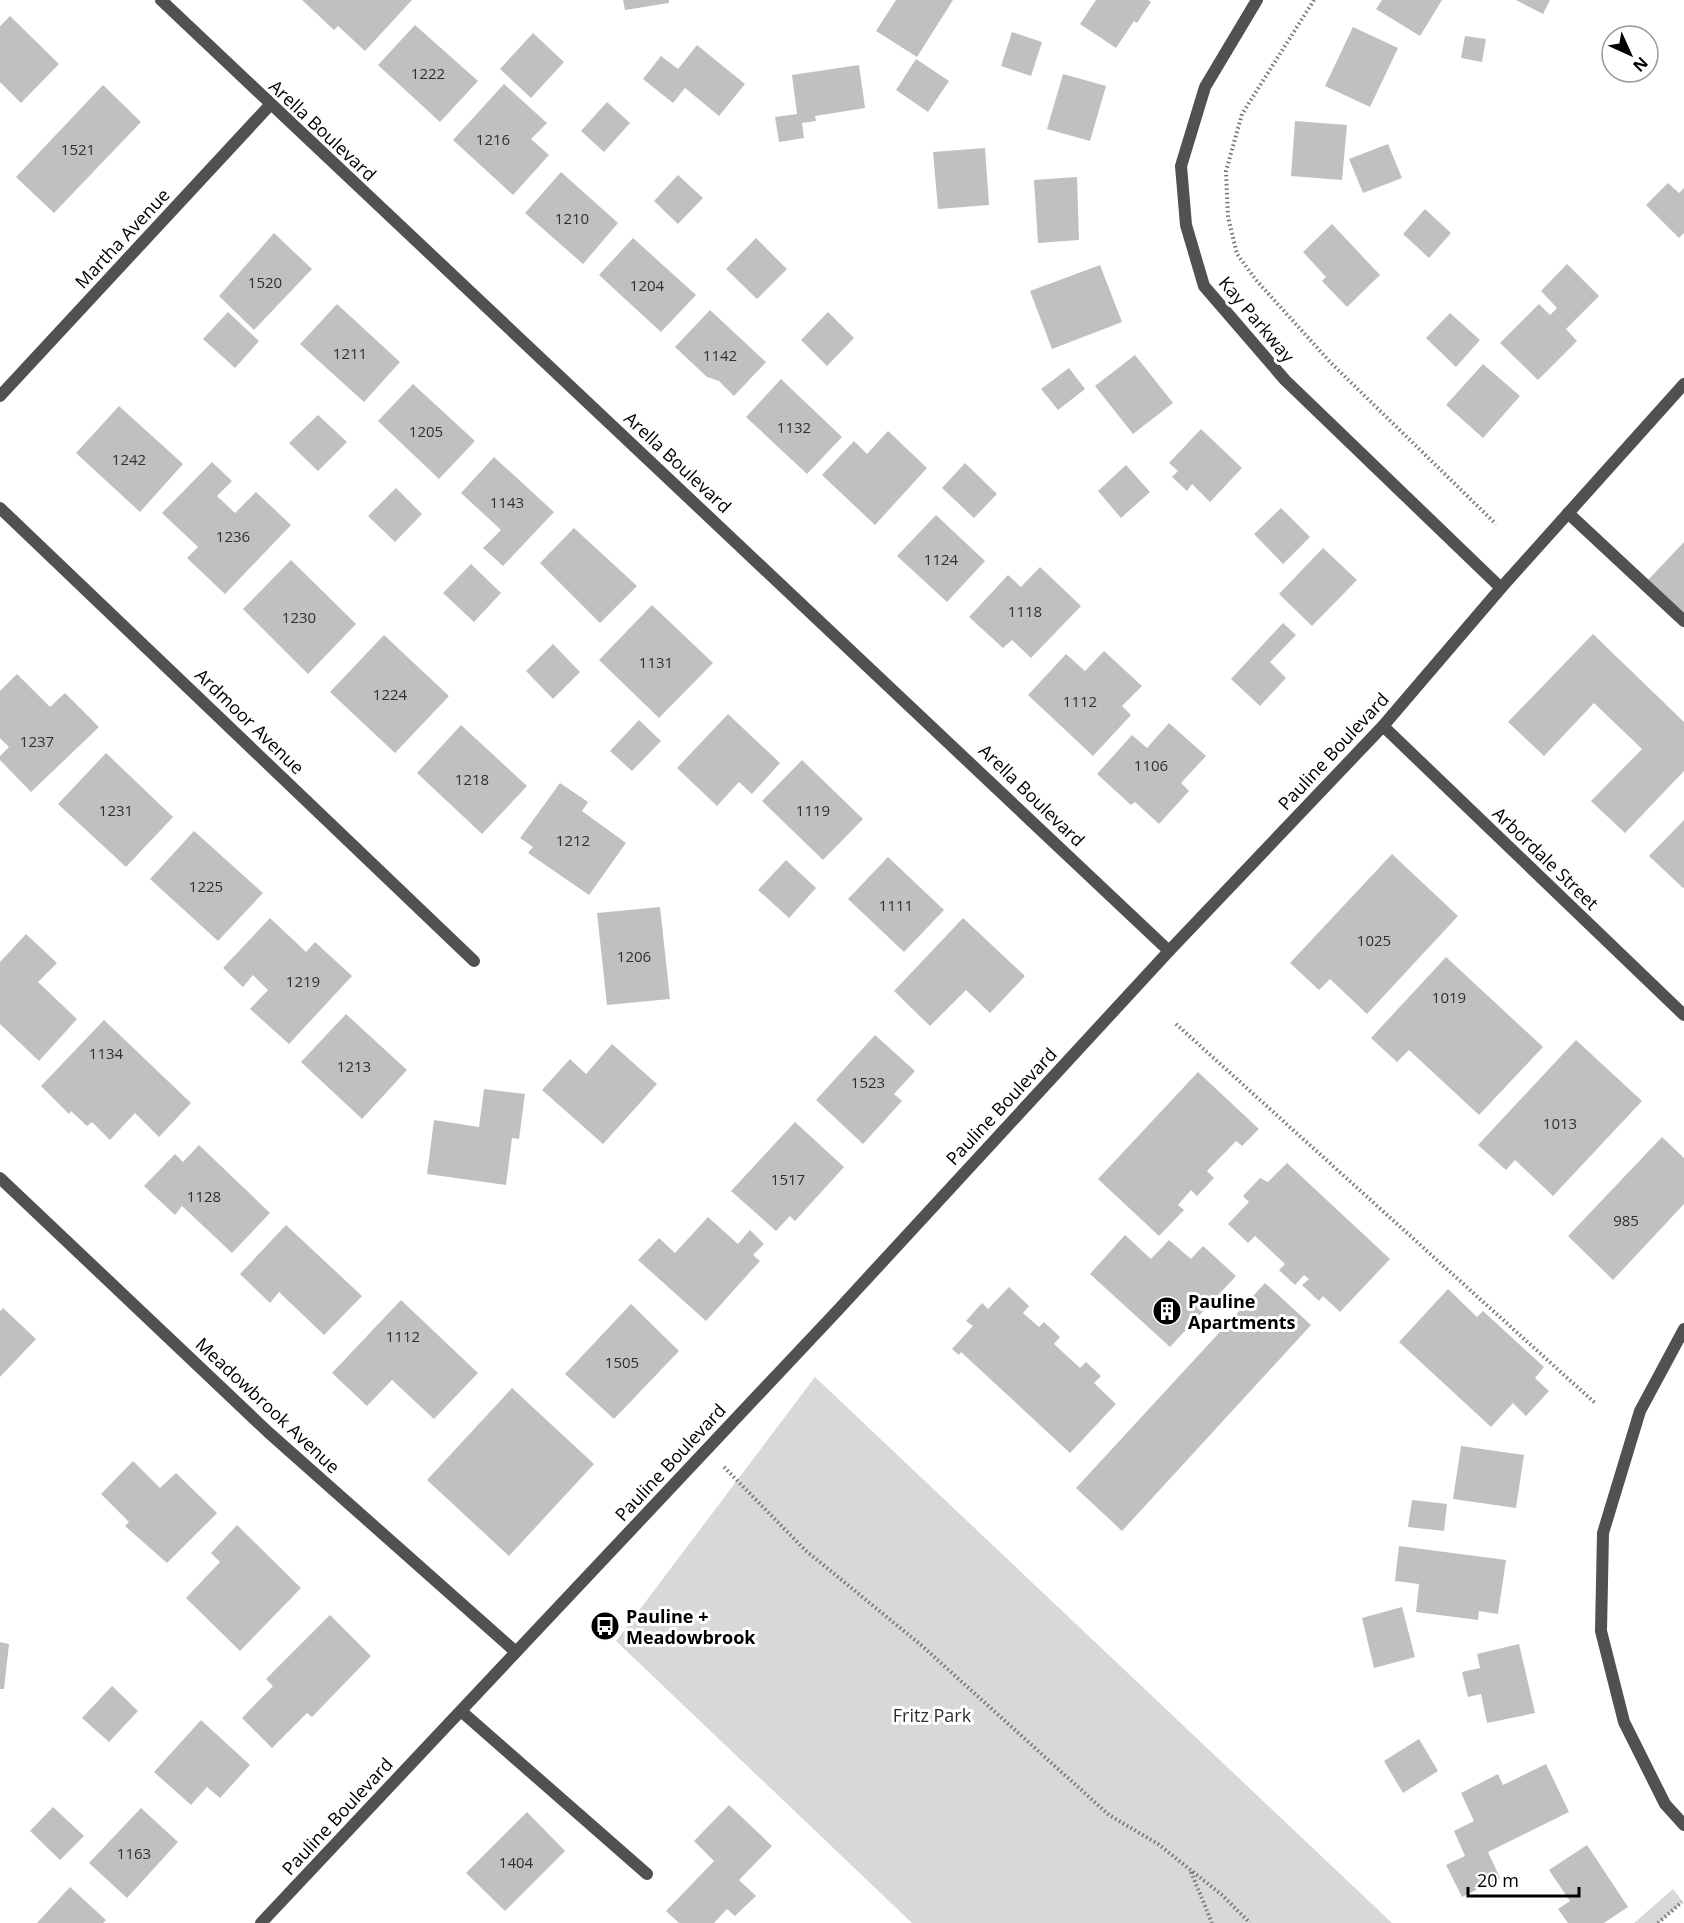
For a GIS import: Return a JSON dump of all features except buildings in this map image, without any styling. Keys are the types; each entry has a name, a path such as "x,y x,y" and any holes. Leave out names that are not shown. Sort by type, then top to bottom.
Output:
{"street":[{"name":"Arella Boulevard","path":"161,0 270,105 911,705 1169,951"},
{"name":"Kay Parkway","path":"1257,0 1206,87 1181,166 1186,225 1204,286 1285,380 1501,588"},
{"name":"Martha Avenue","path":"0,396 270,105"},
{"name":"Pauline Boulevard","path":"261,1923 838,1310 1169,951 1383,726 1501,588 1684,384"},
{"name":"Ardmoor Avenue","path":"0,508 474,961"},
{"path":"1568,513 1684,621"},
{"name":"Arbordale Street","path":"1383,726 1684,1015"},
{"name":"Meadowbrook Avenue","path":"0,1178 268,1432 516,1652"},
{"path":"1684,1329 1640,1411 1603,1533 1601,1630 1624,1722 1665,1804 1684,1825"},
{"path":"461,1711 647,1874"}],"path":[{"path":"1314,0 1242,114 1226,171 1228,217 1237,254 1256,280 1330,363 1496,524"},
{"path":"1176,1024 1595,1403"},
{"path":"747,1488 805,1550 921,1645 1109,1815 1158,1844 1222,1895 1250,1923"},
{"path":"1190,1871 1212,1923"},
{"path":"1658,1923 1682,1902"}],"green space":[{"name":"Fritz Park","path":"815,1377 1392,1923 912,1923 616,1641"},
{"path":"1673,1889 1683,1902 1659,1923 1634,1923"}],"place":[{"name":"Pauline Apartments","path":"1167,1311"},
{"name":"Pauline + Meadowbrook","path":"605,1626"}]}
